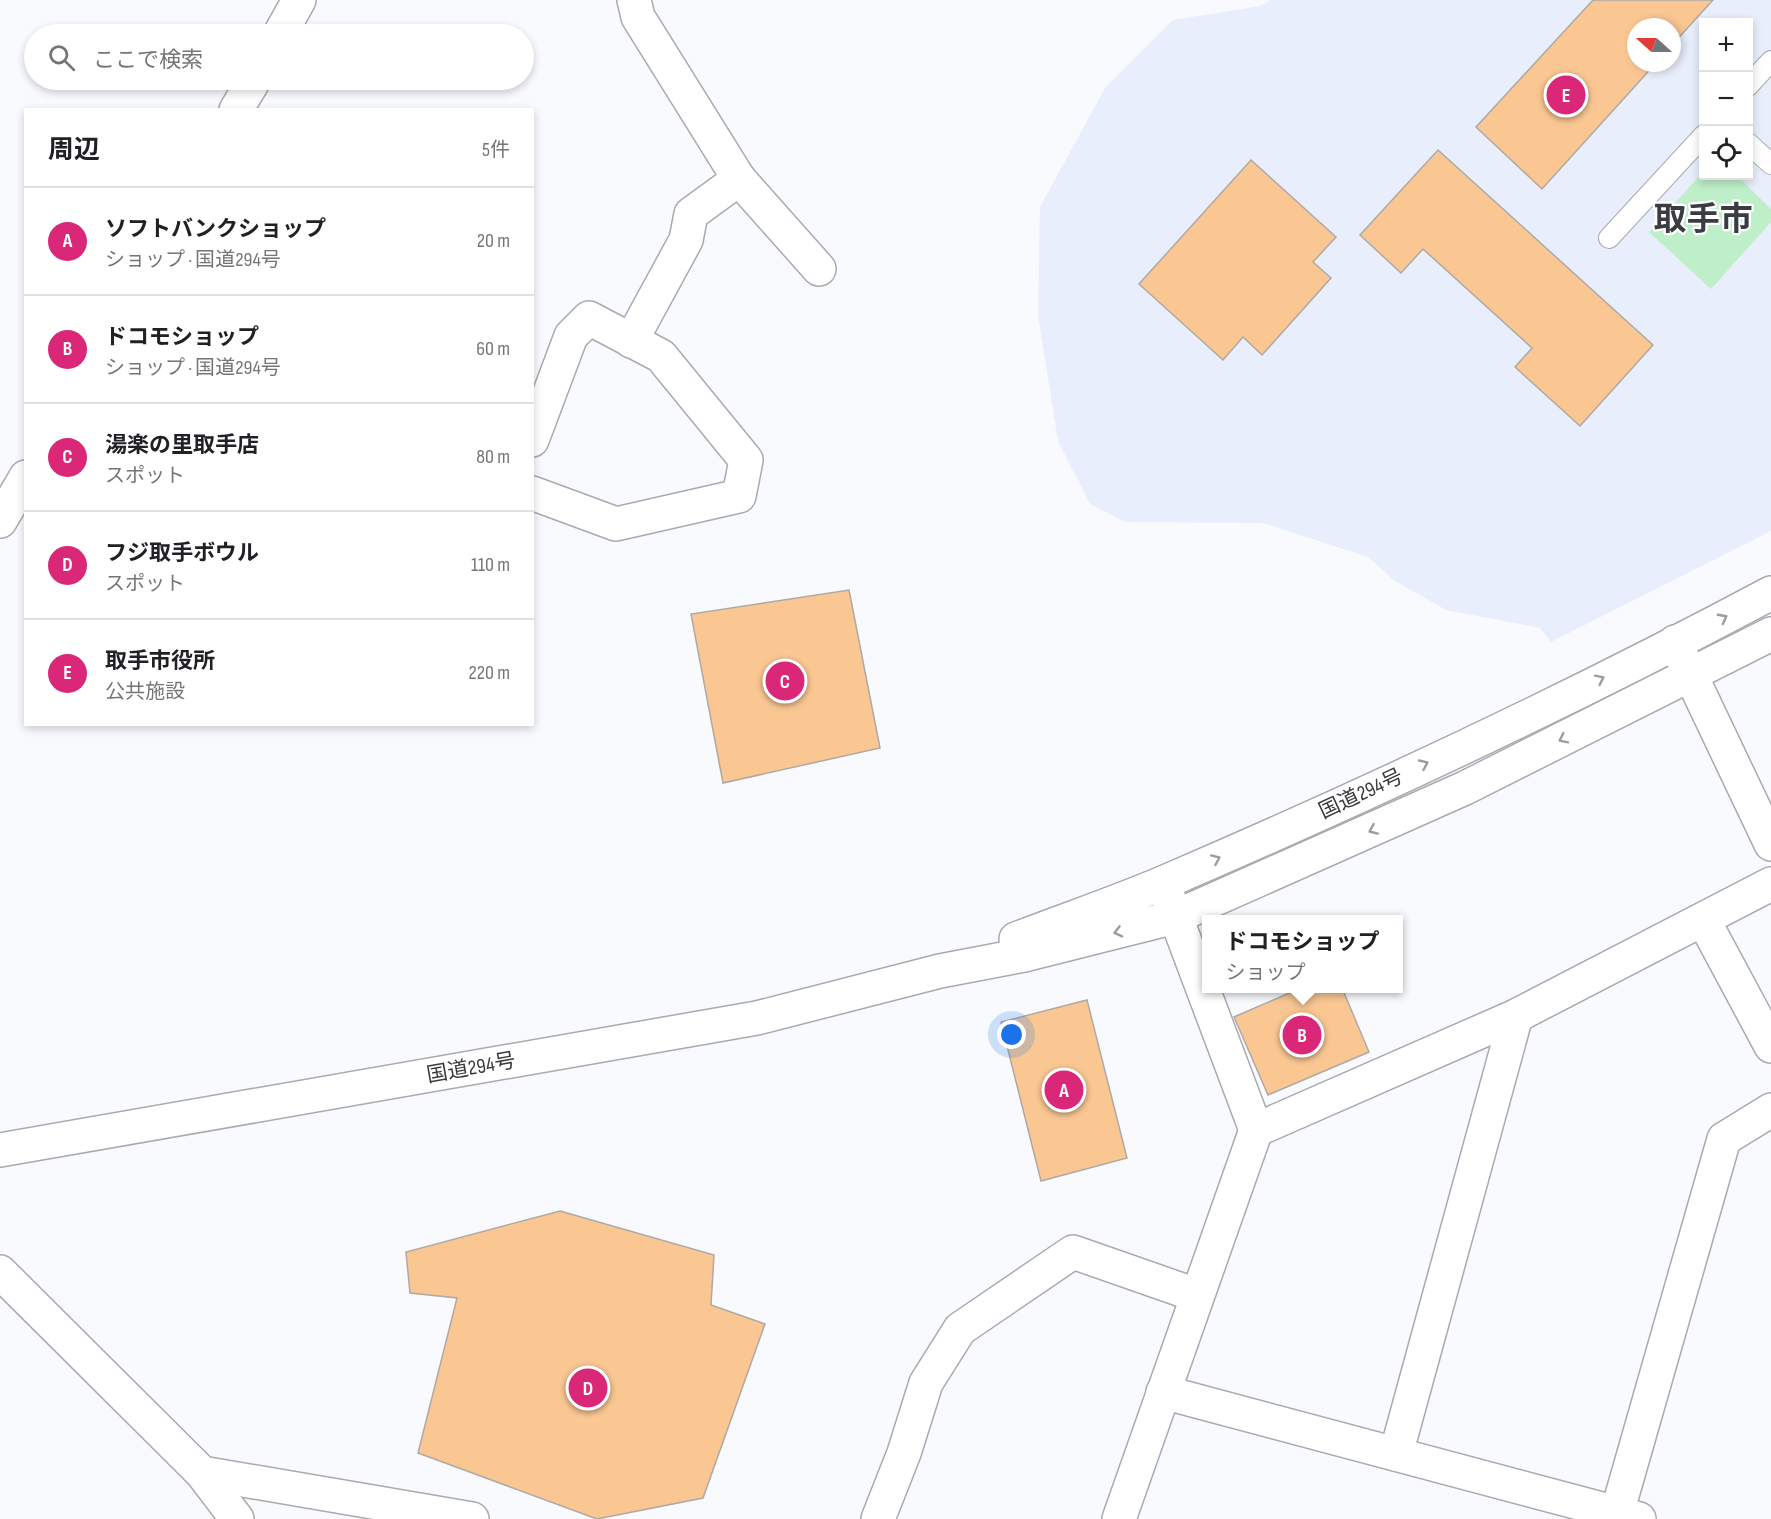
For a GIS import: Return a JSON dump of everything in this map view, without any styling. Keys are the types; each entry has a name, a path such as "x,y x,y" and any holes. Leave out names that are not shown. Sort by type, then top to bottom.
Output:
{"main road":[{"path":"285,24 299,0"},
{"path":"634,0 638,17 740,179 819,269"},
{"path":"237,108 248,90"},
{"path":"631,340 686,240 691,214 740,179"},
{"path":"534,435 571,336 589,318 661,356 746,460 739,496 616,524 534,494"},
{"path":"0,521 24,480"},
{"name":"国道294号","path":"940,971 1163,883 1403,774 1675,642 1771,592"},
{"name":"国道294号","path":"0,1150 757,1018 940,971 1024,955 1175,917 1465,788 1771,633"},
{"path":"1675,642 1771,844"},
{"path":"1163,883 1202,988"},
{"path":"1256,1130 1516,1016 1704,921 1771,884"},
{"path":"1704,921 1771,1046"},
{"path":"1119,1519 1256,1130 1204,993"},
{"path":"1396,1454 1516,1016"},
{"path":"1163,1392 1628,1516 1724,1139 1771,1110"},
{"path":"878,1519 904,1453 926,1383 960,1329 1072,1252 1196,1295"},
{"path":"0,1272 202,1473 237,1519"},
{"path":"202,1473 472,1519"}],"lane":[{"path":"1753,82 1769,67"},
{"path":"1608,238 1699,140"},
{"path":"1753,147 1771,164"}],"shaded area":[{"path":"1271,0 1771,0 1771,531 1551,642 1540,628 1446,610 1395,581 1368,557 1263,523 1125,522 1090,504 1058,441 1038,315 1040,207 1105,88 1173,20 1260,6"}],"green space":[{"path":"1699,176 1699,180 1741,180 1771,209 1771,222 1711,289 1649,232"}],"building":[{"path":"1593,0 1713,0 1681,35 1681,18 1627,18 1627,72 1648,72 1542,189 1476,127"},
{"path":"1438,150 1653,345 1580,426 1515,367 1532,348 1423,249 1401,273 1360,235"},
{"path":"1251,160 1336,237 1313,262 1331,278 1262,355 1243,337 1223,360 1139,284"},
{"path":"849,590 880,748 723,783 691,614"},
{"path":"1289,993 1344,993 1369,1052 1268,1095 1234,1017"},
{"path":"1087,1000 1127,1158 1041,1181 1001,1022"},
{"path":"560,1211 714,1255 711,1305 765,1324 703,1498 597,1519 418,1453 457,1298 410,1293 406,1252"}],"place":[{"name":"取手市役所","path":"1566,95"},
{"name":"湯楽の里取手店","path":"785,681"},
{"name":"ドコモショップ","path":"1302,1035"},
{"name":"ソフトバンクショップ","path":"1064,1090"},
{"name":"フジ取手ボウル","path":"588,1388"}],"district":[{"name":"取手市","path":"1703,220"}]}
